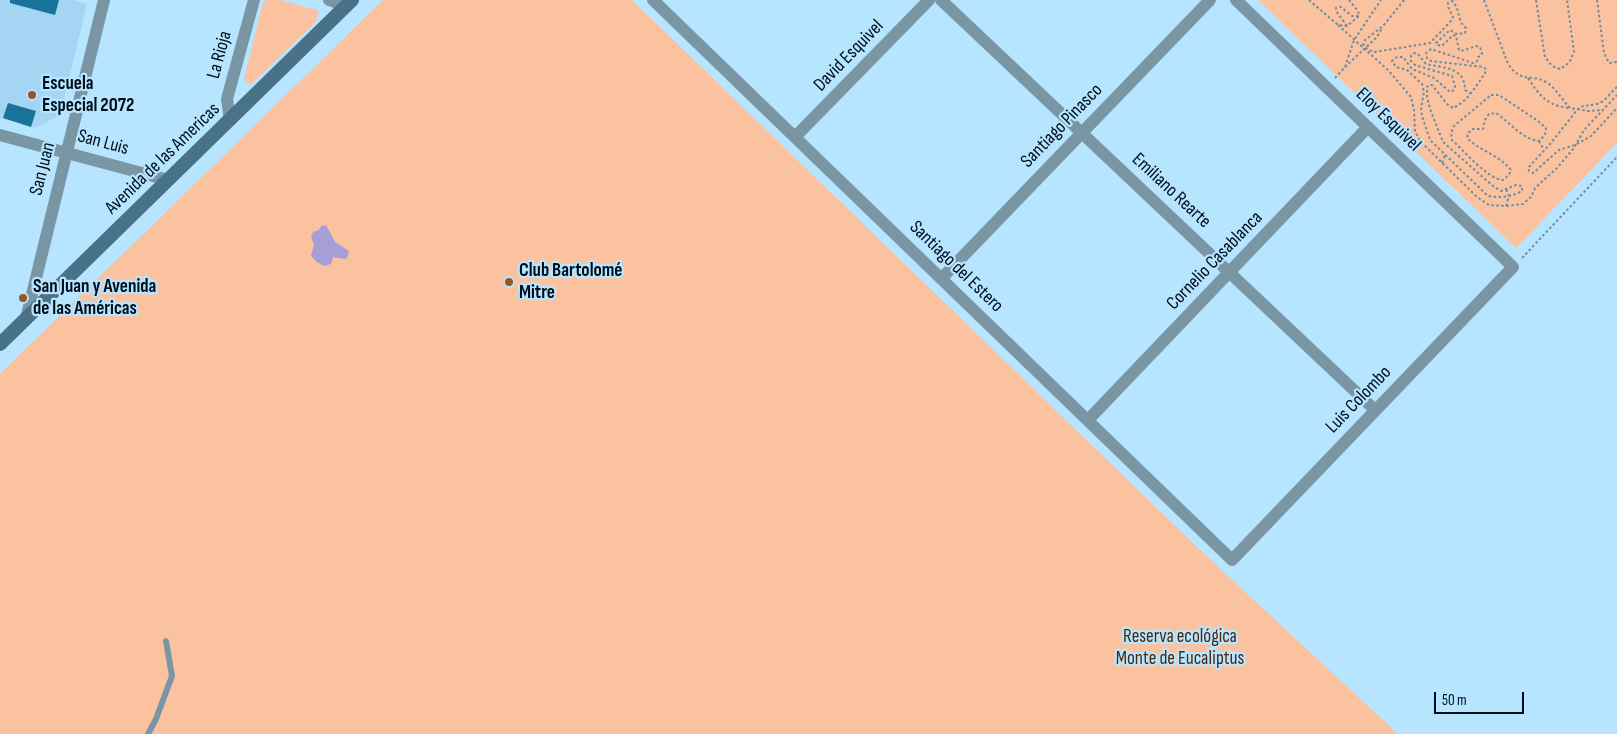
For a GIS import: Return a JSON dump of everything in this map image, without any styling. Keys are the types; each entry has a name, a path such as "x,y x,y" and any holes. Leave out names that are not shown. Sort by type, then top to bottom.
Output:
{"main road":[{"name":"Avenida de las Americas","path":"0,344 349,3"}],"street":[{"name":"San Juan","path":"26,318 104,0"},
{"name":"La Rioja","path":"230,120 227,99 254,0"},
{"path":"329,0 349,3"},
{"name":"Santiago del Estero","path":"654,0 1232,560"},
{"name":"David Esquivel","path":"795,137 929,0"},
{"name":"Emiliano Rearte","path":"941,0 1375,410"},
{"name":"Santiago Pinasco","path":"941,279 1210,0"},
{"name":"Eloy Esquivel","path":"1236,0 1513,267"},
{"name":"Cornelio Casablanca","path":"1088,420 1368,127"},
{"name":"San Luis","path":"0,135 168,180"},
{"name":"Luis Colombo","path":"1232,560 1513,267"}],"lane":[{"path":"148,734 156,719 172,676 166,641"}],"path":[{"path":"1310,0 1388,70 1411,97 1415,131 1420,141 1477,198 1489,205 1524,204 1531,197 1534,188 1557,168 1584,130 1617,94"},
{"path":"1349,0 1358,10 1360,16"},
{"path":"1345,67 1354,40 1380,0"},
{"path":"1337,76 1377,37 1383,26 1404,0"},
{"path":"1484,0 1508,64 1515,73 1546,82 1570,108"},
{"path":"1536,0 1545,57 1552,66 1560,69 1569,63 1574,52 1568,0"},
{"path":"1597,0 1604,54 1608,63 1617,62"},
{"path":"1383,26 1365,40 1364,44 1368,50 1375,52 1430,43 1452,22 1453,17 1448,7 1448,3 1452,1 1458,8 1459,21 1466,28 1465,32 1461,34 1453,30 1447,31 1436,43 1438,46 1442,46 1453,35 1456,36 1459,50 1477,46 1480,47 1482,53 1473,63 1436,49 1427,50"},
{"path":"1347,26 1336,11 1336,8 1340,7 1352,16 1360,16"},
{"path":"1338,25 1347,26 1360,16"},
{"path":"1444,28 1447,31"},
{"path":"1422,84 1432,86 1453,108 1470,93 1486,69 1483,67 1431,61 1427,58 1427,44"},
{"path":"1429,85 1427,97 1443,142 1501,191 1516,185 1522,186 1522,191 1509,196 1488,196 1430,140 1426,132 1421,108 1424,92 1422,84 1407,70 1396,67 1393,64 1394,58 1403,57 1412,69 1434,78 1450,92 1454,90 1456,86 1452,76 1415,65 1411,61 1411,56 1414,53 1418,54 1426,64 1454,71 1461,75 1464,80 1465,90 1470,93"},
{"path":"1528,78 1540,96 1549,104 1577,110 1602,110"},
{"path":"1617,87 1597,104 1580,107 1528,168 1529,171 1533,173 1559,150 1575,145 1591,136 1617,108"},
{"path":"1491,95 1500,95 1546,128 1545,135 1539,141 1529,140 1496,113 1489,114 1485,120 1484,129 1473,129 1468,133 1467,138 1472,143 1506,164 1511,170 1509,175 1503,180 1498,180 1452,140 1451,133 1454,126 1491,95"},
{"path":"1539,141 1544,150"},
{"path":"1442,164 1445,155"},
{"path":"1466,162 1470,157"},
{"path":"1513,267 1617,157"},
{"path":"1506,189 1509,196 1506,206"}],"shaded area":[{"path":"0,0 73,0 87,4 60,115 35,128 0,118"},
{"path":"326,225 335,242 349,251 346,259 333,257 331,264 324,266 311,256 314,245 311,237 313,232"}],"green space":[{"path":"267,0 281,0 319,11 315,23 250,85 244,79 263,2"},
{"name":"Club Bartolomé Mitre","path":"383,0 632,0 1199,549 1398,734 0,734 0,374"},
{"path":"1258,0 1617,0 1617,143 1516,248"}],"building":[{"path":"10,0 59,0 55,15 10,3"},
{"path":"8,103 36,111 31,127 3,118"}],"place":[{"name":"Escuela Especial 2072","path":"32,95"},
{"name":"Club Bartolomé Mitre","path":"509,282"},
{"name":"San Juan y Avenida de las Américas","path":"23,298"}],"park label":[{"name":"Reserva ecológica Monte de Eucaliptus","path":"1180,648"}]}
